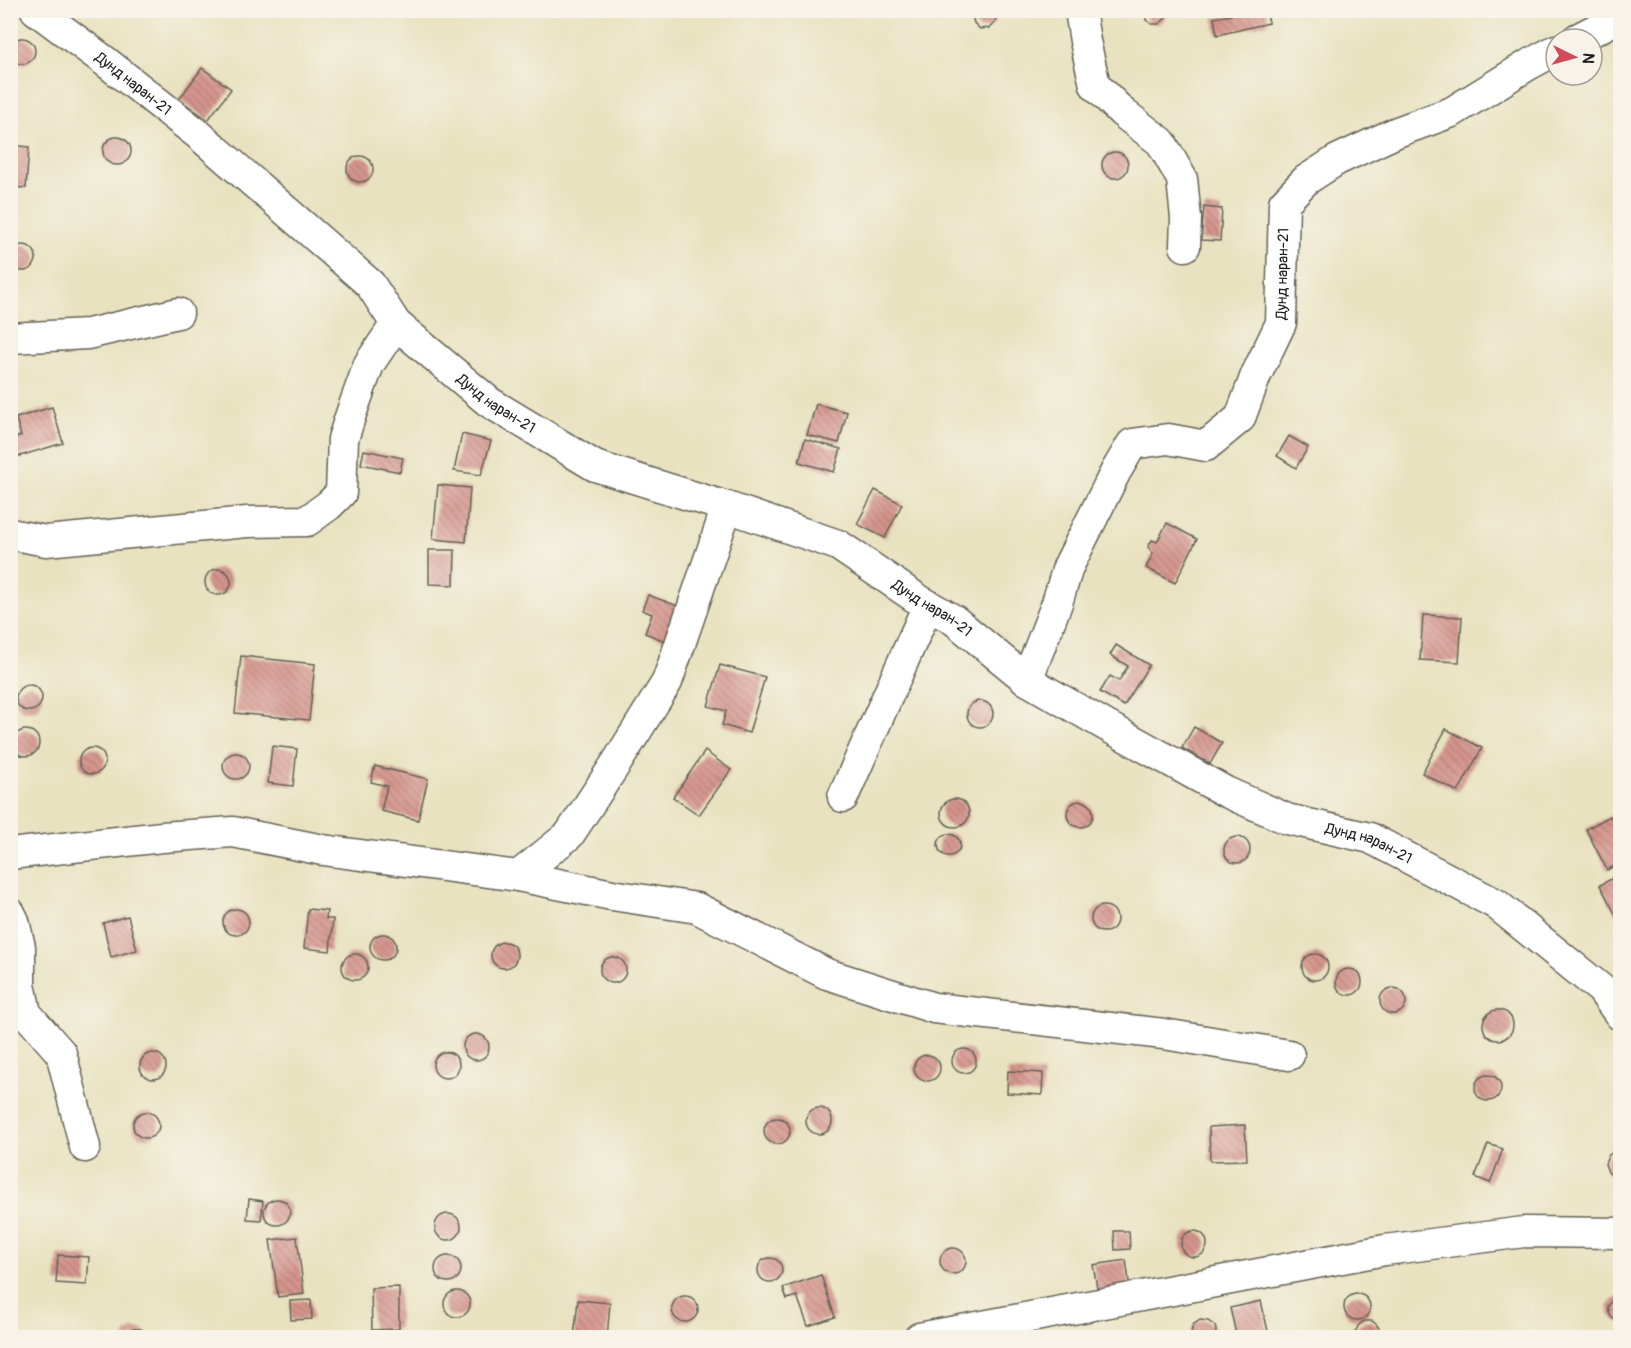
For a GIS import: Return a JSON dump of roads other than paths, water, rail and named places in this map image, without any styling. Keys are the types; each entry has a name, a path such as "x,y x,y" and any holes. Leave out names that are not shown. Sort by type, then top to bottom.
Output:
{"street":[{"name":"Дунд наран-21","path":"36,10 200,135 369,284 396,324 489,402 595,466 727,507 838,545 954,620 1027,680 1226,792 1287,819 1370,838 1496,904 1600,988 1620,1015"},
{"path":"1080,10 1095,85 1123,113 1161,142 1182,179 1186,218 1185,246"},
{"path":"1596,27 1610,18"},
{"name":"Дунд наран-21","path":"1027,680 1057,603 1068,567 1132,444 1168,439 1206,446 1240,418 1256,375 1281,323 1284,203 1306,180 1337,160 1397,132 1452,112 1544,56"},
{"path":"10,338 88,334 178,313"},
{"path":"10,534 46,541 247,522 307,521 330,505 341,493 344,439 351,414 369,364 396,324"},
{"path":"518,876 569,835 667,682 727,507"},
{"path":"843,797 928,605"},
{"path":"10,854 162,837 233,832 323,850 518,876 612,895 697,908 827,974 934,1008 1164,1035 1289,1054"},
{"path":"10,913 20,947 20,984 26,1013 61,1053 85,1147"},
{"path":"919,1338 1385,1250 1524,1232 1620,1233"}]}
